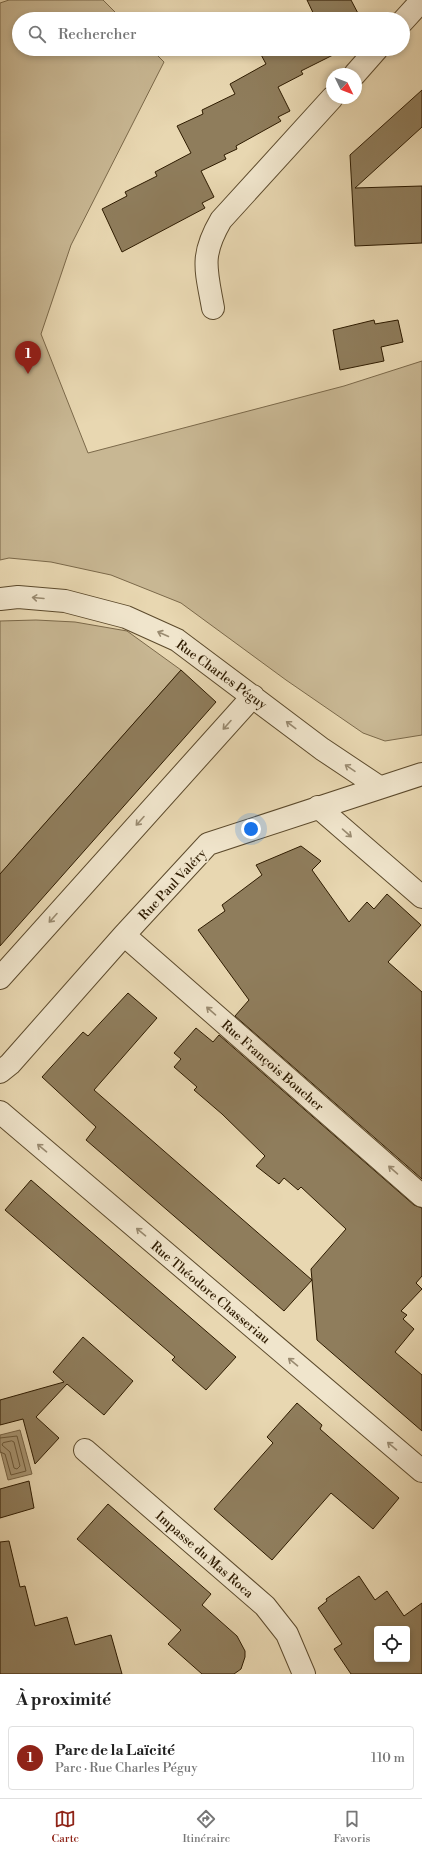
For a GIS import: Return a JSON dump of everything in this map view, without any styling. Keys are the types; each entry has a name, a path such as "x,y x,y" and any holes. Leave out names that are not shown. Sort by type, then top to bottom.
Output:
{"street":[{"path":"410,13 422,0"},
{"path":"360,68 371,56"},
{"path":"213,308 205,264 213,233 221,220 327,104"},
{"name":"Rue Charles Péguy","path":"0,599 18,597 65,600 126,617 177,640 322,749 379,787"},
{"path":"0,978 253,696"},
{"name":"Rue Paul Valéry","path":"0,1072 10,1064 124,935 208,844 422,774"},
{"path":"318,807 422,897"},
{"name":"Rue François Boucher","path":"124,935 422,1196"},
{"name":"Rue Théodore Chasseriau","path":"0,1112 422,1472"},
{"name":"Impasse du Mas Roca","path":"85,1450 265,1606 287,1634 304,1674"}],"shaded area":[{"path":"9,0 103,0 115,12 12,12 12,56 158,56 164,62 71,245 41,334 88,453 344,386 422,361 422,735 385,741 363,733 286,680 181,603 111,575 51,562 9,558 0,560 0,3"},
{"path":"36,620 75,622 127,631 181,670 0,874 0,621"}],"water":[{"path":"20,1430 32,1474 8,1480 0,1449 0,1435"}],"building":[{"path":"307,0 351,0 357,12 313,12"},
{"path":"262,56 331,56 301,71 303,74 278,87 290,111 278,117 281,121 236,146 237,149 224,155 226,159 201,171 214,197 202,203 205,208 122,252 102,209 127,196 125,192 157,176 155,172 191,153 177,126 203,114 202,110 235,94 230,84 266,64"},
{"path":"422,90 422,127 355,188 422,186 422,243 355,246 350,155"},
{"path":"374,320 375,324 398,320 403,342 381,347 384,361 340,370 333,330"},
{"path":"181,670 216,702 0,946 0,874"},
{"path":"301,846 321,861 312,870 349,922 367,902 374,909 387,894 421,925 388,962 422,992 422,1179 235,1016 249,1000 198,930 225,911 222,905 262,875 256,865"},
{"path":"128,993 157,1018 94,1090 312,1280 284,1311 86,1140 96,1127 42,1077 83,1032 88,1036"},
{"path":"196,1028 213,1042 219,1035 414,1205 422,1208 422,1276 416,1283 422,1289 401,1311 407,1315 403,1319 414,1329 395,1352 422,1375 422,1431 317,1340 311,1269 346,1229 301,1187 298,1190 284,1178 279,1184 256,1166 265,1156 222,1114 194,1090 197,1087 174,1067 181,1059 174,1053"},
{"path":"31,1180 236,1357 206,1390 172,1360 175,1357 5,1210"},
{"path":"83,1337 133,1381 104,1415 67,1384 36,1417 59,1438 35,1464 23,1419 0,1425 0,1400 64,1382 53,1372"},
{"path":"297,1403 322,1425 320,1429 399,1498 373,1529 331,1493 272,1560 214,1509 273,1443 267,1437"},
{"path":"29,1481 34,1508 0,1518 0,1489"},
{"path":"108,1504 211,1594 202,1605 237,1636 245,1651 245,1657 241,1669 234,1674 202,1674 168,1644 181,1630 77,1539"},
{"path":"9,1541 20,1587 25,1586 35,1626 67,1617 75,1645 111,1635 122,1674 0,1674 0,1542"},
{"path":"359,1576 375,1600 387,1591 404,1616 422,1603 422,1674 351,1674 334,1649 342,1644 318,1608 327,1601 326,1599"}],"place":[{"name":"Parc de la Laïcité","path":"28,374"}]}
